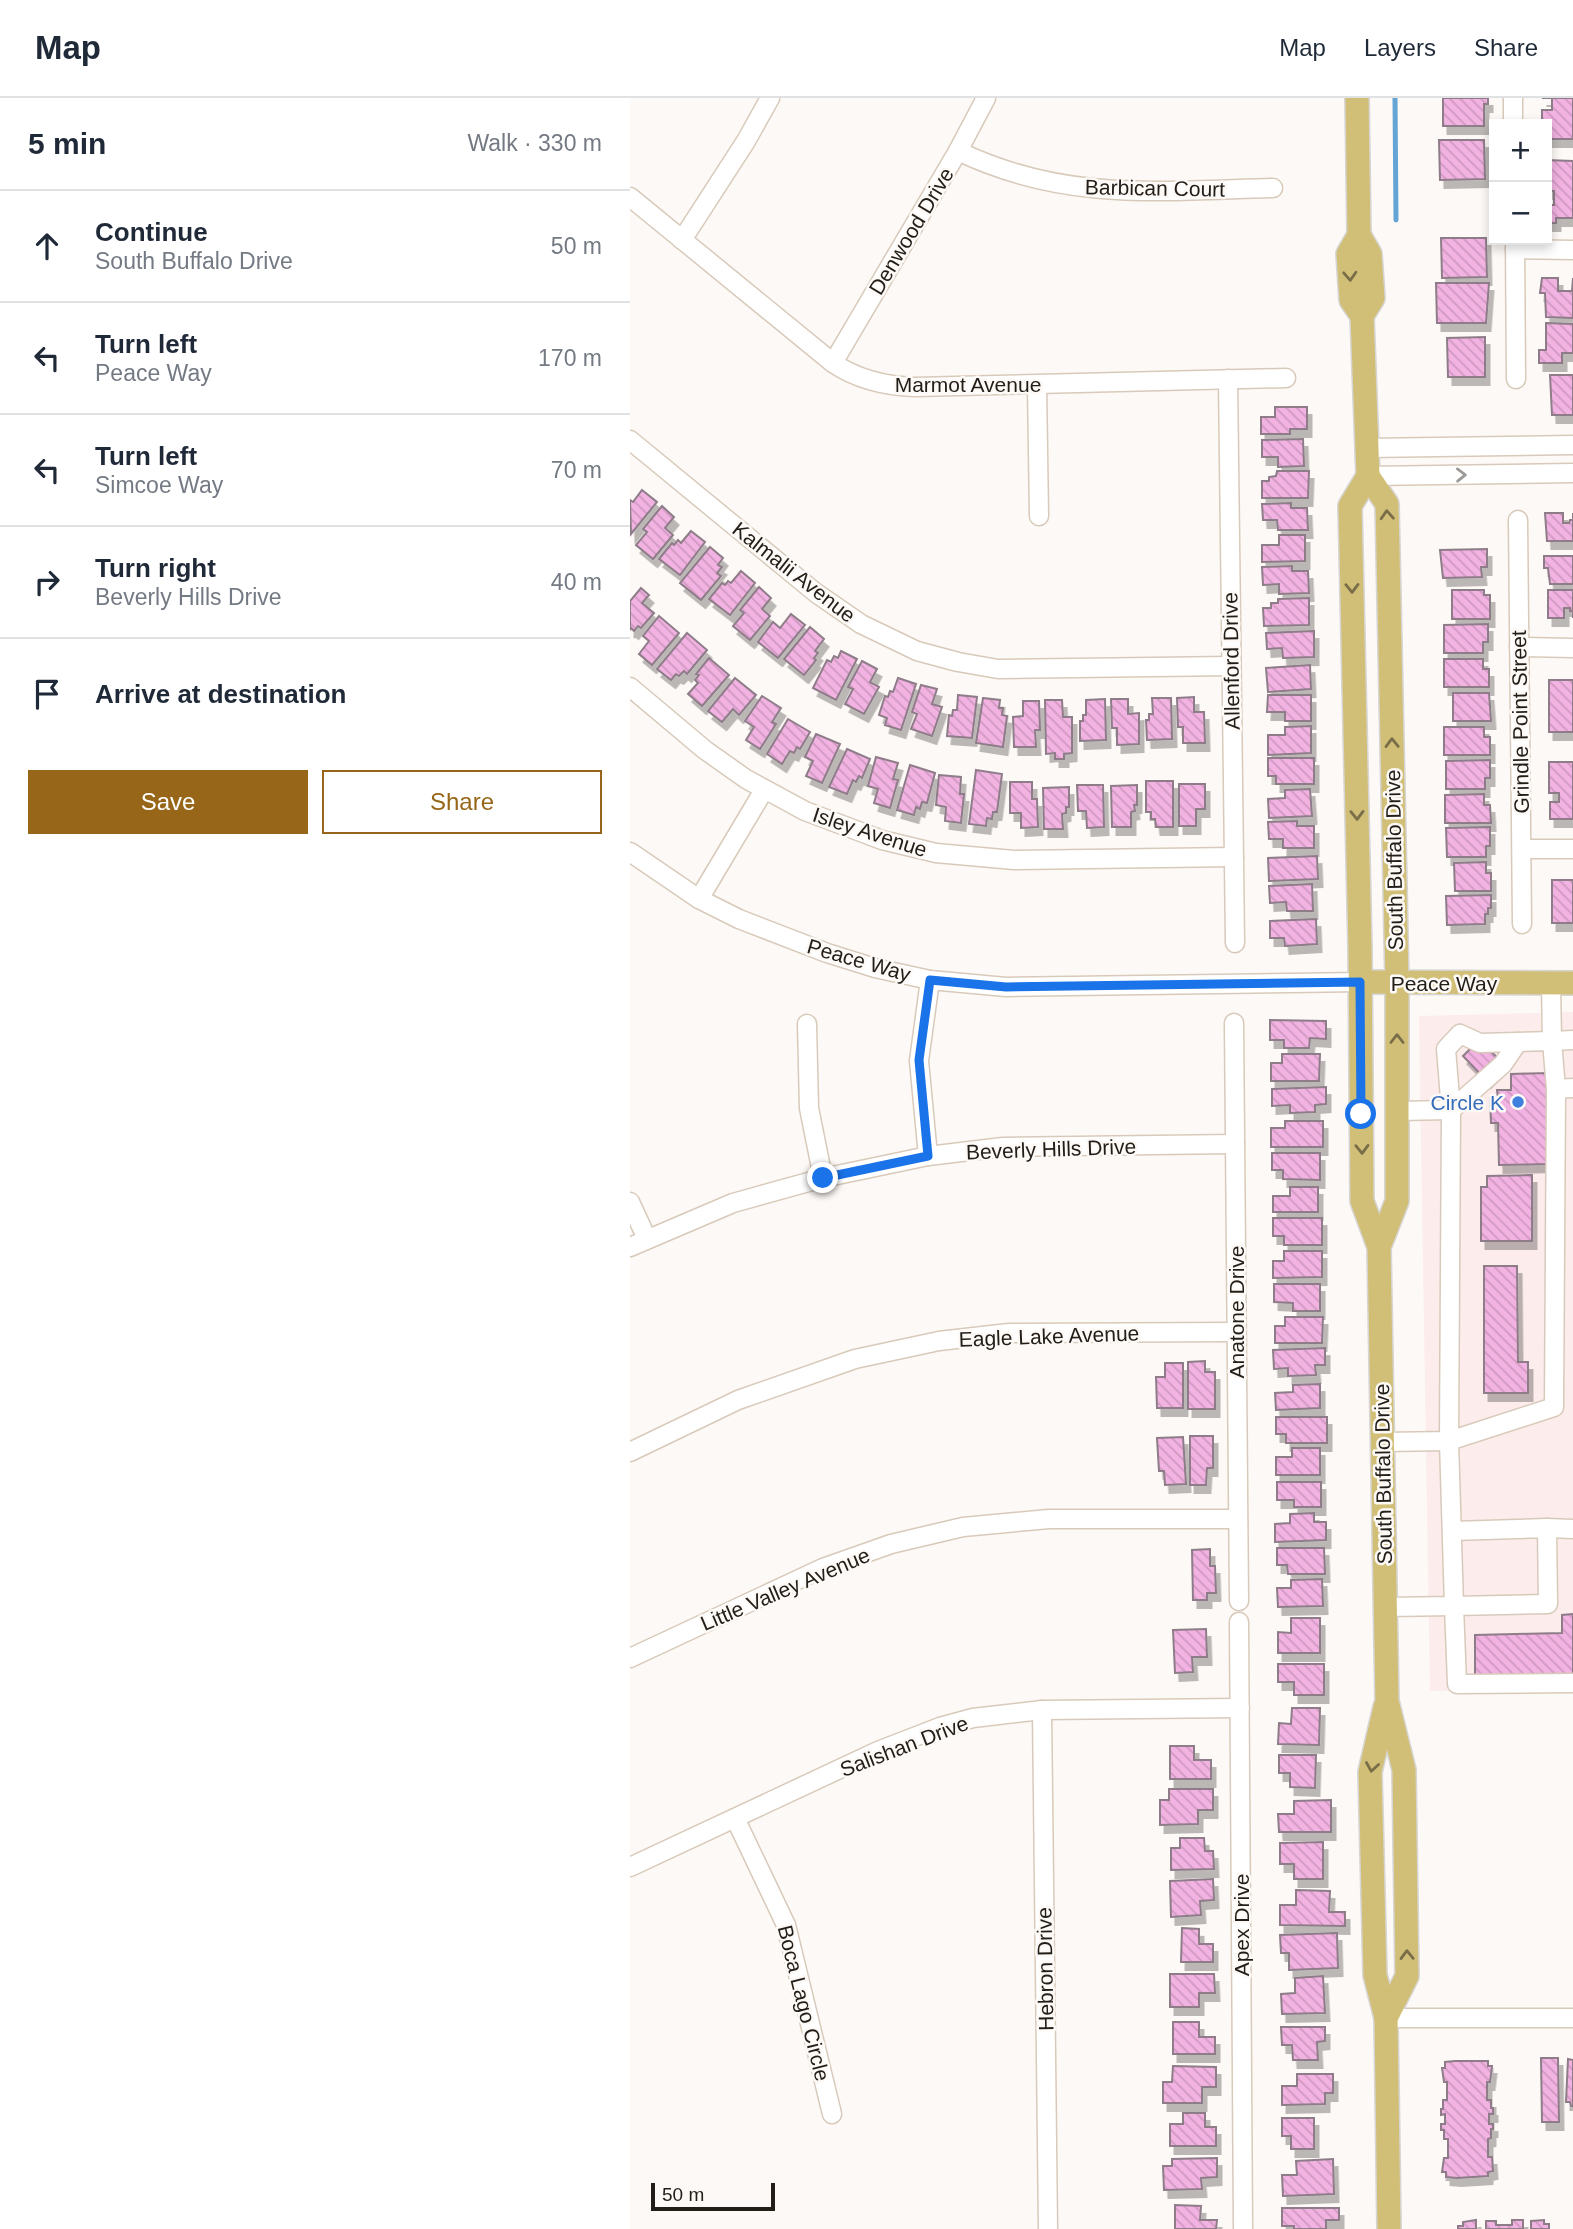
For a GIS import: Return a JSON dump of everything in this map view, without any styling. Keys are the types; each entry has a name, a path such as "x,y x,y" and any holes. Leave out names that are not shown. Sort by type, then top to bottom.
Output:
{"main road":[{"path":"1357,98 1359,235 1370,254 1373,298 1362,316 1368,476"},
{"name":"South Buffalo Drive","path":"1379,1247 1397,1201 1397,982 1387,505 1368,476 1350,506 1362,1201 1379,1247 1387,1701 1404,1770 1407,1976 1386,2018"},
{"name":"Peace Way","path":"1360,982 1562,983"},
{"name":"South Buffalo Drive","path":"1387,1701 1370,1772 1374,1975 1386,2018 1389,2229"}],"street":[{"path":"682,240 746,141 770,98"},
{"name":"Denwood Drive","path":"833,363 958,151 986,98"},
{"path":"1513,98 1513,119"},
{"name":"Barbican Court","path":"958,151 982,163 1067,186 1146,191 1273,188"},
{"name":"Marmot Avenue","path":"630,197 833,363 867,380 897,387 1286,378"},
{"path":"1516,379 1515,245 1573,250"},
{"name":"Allenford Drive","path":"1228,379 1235,943"},
{"path":"1037,385 1039,516"},
{"name":"Kalmalii Avenue","path":"630,440 816,593 861,624 917,651 998,669 1231,666"},
{"path":"1500,445 1500,474"},
{"path":"1543,445 1544,473"},
{"path":"1367,448 1573,445"},
{"path":"1368,476 1573,473"},
{"name":"Grindle Point Street","path":"1518,520 1522,923"},
{"path":"1518,648 1573,648"},
{"name":"Isley Avenue","path":"630,687 705,750 764,790 805,811 858,832 908,846 963,857 1024,860 1234,856"},
{"path":"699,899 764,790"},
{"path":"1522,849 1573,849"},
{"name":"Peace Way","path":"630,852 699,899 739,919 827,953 930,980 1006,987 1360,982"},
{"path":"928,1156 919,1060 930,980"},
{"path":"1383,1442 1449,1441 1554,1407 1564,1088 1552,1041 1562,983"},
{"name":"Anatone Drive","path":"1234,1023 1238,1601"},
{"path":"807,1024 809,1108 823,1178"},
{"path":"1573,1040 1480,1042 1460,1034 1446,1049 1451,1110 1449,1441 1457,1684 1573,1683"},
{"path":"1396,1111 1451,1110 1503,1064 1518,1042"},
{"name":"Beverly Hills Drive","path":"630,1247 733,1203 823,1178 928,1156 1003,1147 1235,1144"},
{"path":"630,1202 647,1240"},
{"name":"Eagle Lake Avenue","path":"630,1452 738,1400 855,1359 939,1341 1009,1333 1236,1332"},
{"name":"Little Valley Avenue","path":"630,1658 823,1568 891,1544 963,1527 1049,1519 1237,1519"},
{"path":"1385,1607 1548,1604 1547,1528"},
{"path":"1452,1531 1573,1529"},
{"name":"Apex Drive","path":"1239,1622 1243,2229"},
{"name":"Salishan Drive","path":"630,1867 878,1751 940,1727 973,1718 1042,1710 1240,1708"},
{"name":"Hebron Drive","path":"1042,1710 1048,2229"},
{"name":"Boca Lago Circle","path":"735,1818 786,1926 832,2115"},
{"path":"1386,2018 1573,2018"}],"shaded area":[{"path":"1573,1012 1573,1691 1430,1691 1419,1016"}],"building":[{"path":"1443,98 1488,98 1488,104 1484,104 1484,126 1443,126"},
{"path":"1552,98 1573,98 1573,139 1552,139 1552,119 1542,119 1542,110 1552,110"},
{"path":"1439,140 1484,140 1485,179 1440,180"},
{"path":"1552,160 1573,161 1573,218 1556,218 1556,223 1552,223"},
{"path":"1441,238 1486,238 1487,277 1442,278"},
{"path":"1542,278 1558,278 1558,291 1572,291 1573,278 1573,318 1546,317 1545,293 1540,293"},
{"path":"1436,283 1489,283 1486,323 1437,323"},
{"path":"1546,323 1573,324 1573,353 1562,353 1562,363 1539,363 1539,350 1546,350"},
{"path":"1485,337 1485,377 1448,377 1447,338"},
{"path":"1550,375 1573,375 1573,415 1552,415"},
{"path":"1275,407 1307,407 1307,429 1290,429 1290,434 1261,434 1261,417 1275,417"},
{"path":"1303,439 1304,466 1278,467 1278,457 1262,457 1262,440"},
{"path":"1277,471 1309,471 1308,498 1262,498 1262,481 1269,481 1269,477 1276,476"},
{"path":"642,490 657,502 631,534 630,500 633,502"},
{"path":"1291,503 1291,508 1307,508 1308,530 1278,530 1277,520 1263,520 1262,504"},
{"path":"662,506 674,517 665,528 673,535 653,559 636,545 647,532 643,529"},
{"path":"1545,513 1563,513 1563,523 1573,520 1573,541 1547,541"},
{"path":"691,531 705,542 680,575 659,559 672,543 674,545 678,540 681,543"},
{"path":"1279,535 1305,535 1305,561 1262,562 1262,545 1279,545"},
{"path":"710,547 723,558 718,565 722,567 717,573 721,576 701,600 680,583"},
{"path":"1487,549 1487,567 1481,567 1482,577 1443,578 1440,550"},
{"path":"1544,556 1573,556 1573,584 1550,584 1548,568 1544,568"},
{"path":"1292,566 1292,571 1308,571 1309,593 1279,594 1279,584 1263,585 1262,567"},
{"path":"741,571 755,583 730,615 709,599 722,583 731,583"},
{"path":"759,587 771,598 762,609 770,616 750,640 733,626 744,613 740,610"},
{"path":"641,588 649,595 642,603 654,613 641,628 638,626 634,631 631,628 630,630 630,601"},
{"path":"1452,590 1484,590 1484,595 1490,595 1490,619 1452,619"},
{"path":"1548,590 1573,590 1573,611 1564,608 1564,618 1548,618"},
{"path":"1309,598 1309,625 1264,626 1263,608 1271,608 1271,603 1278,603 1278,599"},
{"path":"791,614 805,625 778,658 758,642 773,622 780,628"},
{"path":"659,616 679,633 652,665 639,654 649,641 643,636"},
{"path":"1488,624 1488,642 1483,642 1483,653 1444,653 1444,625"},
{"path":"810,627 824,639 815,651 818,653 814,658 816,660 804,675 784,659"},
{"path":"1314,631 1314,657 1283,658 1282,648 1267,649 1266,633"},
{"path":"687,633 707,650 687,674 684,671 679,676 676,674 671,680 657,669"},
{"path":"841,651 857,659 836,700 813,688 827,660 831,662 834,656 838,658"},
{"path":"709,658 729,675 702,706 688,694 698,683 695,680 699,675 696,674"},
{"path":"1444,659 1483,659 1483,669 1489,669 1489,687 1444,687"},
{"path":"862,661 877,669 870,682 879,687 864,714 845,704 853,689 848,687"},
{"path":"1310,665 1311,689 1268,692 1266,668"},
{"path":"735,678 756,695 739,715 733,709 722,722 708,711"},
{"path":"898,678 916,684 901,730 885,725 887,718 879,715 885,696 888,697 890,691 893,692"},
{"path":"1549,680 1573,680 1573,732 1549,732"},
{"path":"921,685 937,689 932,704 942,707 932,736 911,729 917,714 912,712"},
{"path":"1453,693 1489,693 1491,721 1453,721"},
{"path":"958,695 977,697 972,738 947,736 949,715 952,716 953,710 957,710"},
{"path":"1268,695 1311,695 1311,721 1285,721 1285,712 1267,712"},
{"path":"762,696 781,708 772,722 776,724 760,749 746,740 754,727 745,721"},
{"path":"1194,697 1194,712 1204,712 1205,743 1183,743 1183,727 1178,727 1177,698"},
{"path":"983,698 1000,700 1002,715 1007,716 1003,747 976,743"},
{"path":"1152,698 1171,698 1172,739 1147,740 1146,720 1149,720 1149,714 1153,714"},
{"path":"1105,699 1106,740 1080,741 1080,721 1083,721 1083,715 1086,715 1086,700"},
{"path":"1111,699 1128,699 1128,714 1139,713 1139,744 1117,745 1117,728 1112,728"},
{"path":"1045,700 1062,700 1063,717 1072,717 1072,753 1064,754 1064,759 1055,759 1055,753 1046,754"},
{"path":"1023,701 1039,701 1040,730 1035,730 1036,747 1014,747 1013,717 1023,716"},
{"path":"788,719 810,732 800,749 797,747 794,753 790,751 782,764 767,754"},
{"path":"1311,726 1311,753 1268,755 1268,735 1285,735 1285,727"},
{"path":"1444,727 1484,727 1484,737 1490,737 1490,755 1444,755"},
{"path":"816,734 840,744 822,783 806,776 813,761 805,757"},
{"path":"847,749 870,759 862,778 859,776 856,782 853,780 847,794 829,787"},
{"path":"876,757 898,763 893,779 898,780 890,808 874,803 878,789 868,786"},
{"path":"1268,758 1314,758 1314,784 1276,784 1276,776 1268,776"},
{"path":"1490,760 1490,778 1485,778 1485,789 1446,789 1446,761"},
{"path":"1549,762 1573,762 1573,819 1550,819 1550,802 1559,802 1559,793 1549,793"},
{"path":"910,765 935,773 927,803 922,802 920,809 916,807 914,815 897,810"},
{"path":"976,770 1002,774 997,812 993,812 992,819 987,818 986,826 969,824"},
{"path":"939,775 961,777 960,794 964,794 961,823 945,821 946,807 936,805"},
{"path":"1146,781 1173,781 1173,827 1156,827 1155,819 1151,819 1151,812 1146,812"},
{"path":"1010,782 1032,782 1032,799 1037,799 1038,827 1021,828 1021,813 1010,813"},
{"path":"1179,784 1205,784 1205,809 1196,809 1196,826 1179,826"},
{"path":"1077,785 1103,785 1104,827 1087,828 1086,811 1078,811"},
{"path":"1137,785 1137,805 1134,805 1135,811 1131,812 1131,827 1112,827 1111,786"},
{"path":"1069,787 1069,807 1066,807 1066,813 1062,814 1063,829 1044,829 1043,788"},
{"path":"1310,789 1312,816 1269,818 1268,799 1285,798 1285,790"},
{"path":"1484,794 1484,805 1490,805 1491,823 1445,823 1445,795"},
{"path":"1297,821 1297,826 1314,826 1314,848 1283,848 1283,839 1269,839 1268,822"},
{"path":"1490,827 1490,846 1486,846 1486,857 1447,857 1446,828"},
{"path":"1317,856 1318,879 1269,881 1268,858"},
{"path":"1486,862 1486,873 1491,873 1491,891 1455,891 1454,863"},
{"path":"1552,880 1573,880 1573,923 1552,923"},
{"path":"1312,884 1313,911 1287,911 1286,902 1270,903 1269,886"},
{"path":"1491,895 1491,908 1488,908 1488,914 1485,914 1485,924 1447,925 1446,896"},
{"path":"1316,919 1317,944 1285,946 1284,938 1270,938 1270,921"},
{"path":"1270,1020 1326,1021 1326,1039 1310,1038 1309,1048 1284,1048 1284,1040 1270,1040"},
{"path":"1479,1040 1503,1063 1486,1080 1463,1056"},
{"path":"1282,1054 1320,1054 1319,1081 1271,1081 1271,1063 1282,1063"},
{"path":"1550,1073 1551,1164 1499,1165 1498,1123 1491,1123 1490,1098 1498,1098 1497,1090 1511,1090 1511,1074"},
{"path":"1326,1087 1326,1104 1315,1105 1315,1112 1290,1113 1290,1105 1272,1106 1272,1089"},
{"path":"1285,1121 1323,1121 1323,1147 1271,1147 1271,1128 1285,1128"},
{"path":"1272,1153 1320,1153 1320,1180 1283,1179 1283,1170 1272,1170"},
{"path":"1532,1175 1532,1241 1481,1241 1481,1187 1487,1187 1487,1176"},
{"path":"1290,1187 1318,1187 1318,1212 1273,1212 1273,1196 1290,1196"},
{"path":"1273,1218 1322,1218 1322,1245 1284,1245 1284,1236 1273,1236"},
{"path":"1284,1251 1322,1251 1322,1277 1273,1278 1273,1261 1284,1261"},
{"path":"1484,1266 1517,1266 1518,1362 1528,1362 1528,1393 1484,1393"},
{"path":"1274,1284 1320,1284 1320,1311 1293,1311 1293,1303 1274,1302"},
{"path":"1285,1317 1323,1317 1322,1343 1275,1343 1275,1326 1285,1326"},
{"path":"1325,1348 1325,1365 1315,1365 1316,1375 1288,1376 1288,1368 1274,1369 1273,1350"},
{"path":"1205,1361 1205,1372 1215,1372 1215,1409 1188,1409 1188,1362"},
{"path":"1165,1363 1183,1363 1183,1408 1157,1408 1156,1377 1165,1377"},
{"path":"1320,1384 1320,1408 1276,1410 1275,1393 1293,1392 1293,1385"},
{"path":"1276,1417 1327,1417 1327,1443 1286,1443 1286,1434 1276,1434"},
{"path":"1190,1436 1213,1436 1213,1468 1207,1468 1206,1485 1190,1485"},
{"path":"1183,1437 1186,1484 1165,1485 1164,1471 1159,1471 1157,1438"},
{"path":"1292,1448 1320,1448 1320,1475 1276,1475 1276,1457 1292,1457"},
{"path":"1277,1482 1321,1482 1321,1507 1294,1507 1294,1500 1277,1500"},
{"path":"1314,1513 1314,1522 1326,1522 1326,1540 1275,1542 1275,1524 1290,1523 1290,1514"},
{"path":"1277,1548 1324,1548 1325,1574 1288,1574 1287,1565 1277,1565"},
{"path":"1210,1549 1210,1566 1215,1566 1216,1593 1207,1593 1207,1600 1193,1600 1192,1550"},
{"path":"1322,1579 1323,1606 1278,1607 1277,1588 1291,1588 1291,1580"},
{"path":"1573,1614 1573,1675 1475,1677 1475,1635 1562,1633 1562,1615"},
{"path":"1291,1618 1320,1618 1320,1653 1278,1653 1278,1632 1291,1633"},
{"path":"1206,1629 1207,1657 1192,1657 1193,1672 1175,1673 1173,1630"},
{"path":"1278,1664 1324,1664 1324,1695 1294,1695 1294,1682 1278,1682"},
{"path":"1292,1708 1320,1708 1319,1745 1278,1744 1279,1723 1291,1724"},
{"path":"1170,1746 1194,1746 1194,1760 1211,1760 1211,1779 1170,1779"},
{"path":"1279,1755 1316,1755 1315,1788 1290,1787 1290,1773 1279,1773"},
{"path":"1169,1789 1213,1789 1213,1810 1198,1810 1198,1824 1160,1825 1160,1800 1169,1800"},
{"path":"1331,1800 1331,1832 1279,1832 1278,1814 1294,1814 1294,1801"},
{"path":"1180,1838 1204,1838 1205,1851 1213,1851 1214,1869 1171,1870 1171,1848 1180,1848"},
{"path":"1323,1842 1323,1879 1294,1879 1294,1864 1280,1864 1280,1843"},
{"path":"1213,1879 1214,1900 1200,1901 1201,1915 1171,1917 1170,1881"},
{"path":"1296,1890 1330,1891 1329,1912 1345,1912 1345,1926 1280,1925 1280,1905 1296,1905"},
{"path":"1182,1928 1199,1929 1199,1944 1213,1944 1213,1962 1181,1962"},
{"path":"1337,1933 1338,1968 1289,1970 1289,1953 1281,1953 1280,1935"},
{"path":"1170,1974 1214,1974 1215,1993 1199,1993 1199,2007 1170,2007"},
{"path":"1323,1976 1325,2013 1282,2014 1281,1994 1295,1993 1295,1978"},
{"path":"1173,2022 1199,2022 1199,2037 1215,2037 1215,2054 1173,2054"},
{"path":"1281,2027 1325,2027 1325,2041 1317,2042 1318,2060 1293,2060 1292,2045 1282,2045"},
{"path":"1541,2058 1558,2058 1559,2122 1542,2122"},
{"path":"1568,2059 1573,2060 1573,2106 1566,2102"},
{"path":"1488,2061 1488,2066 1492,2066 1490,2082 1487,2082 1487,2100 1491,2100 1493,2108 1493,2114 1489,2114 1489,2124 1493,2124 1493,2129 1491,2138 1488,2139 1488,2157 1492,2157 1493,2171 1488,2172 1488,2176 1457,2178 1446,2177 1446,2172 1442,2172 1444,2158 1448,2158 1448,2139 1444,2139 1444,2130 1441,2130 1441,2124 1445,2124 1445,2114 1441,2115 1441,2109 1443,2100 1447,2100 1447,2082 1444,2082 1442,2068 1445,2068 1445,2062"},
{"path":"1173,2066 1216,2067 1216,2087 1202,2087 1202,2103 1163,2103 1163,2082 1172,2082"},
{"path":"1297,2074 1333,2074 1333,2093 1325,2093 1325,2104 1282,2105 1282,2086 1297,2086"},
{"path":"1183,2113 1205,2113 1205,2127 1216,2127 1216,2146 1170,2146 1170,2124 1183,2124"},
{"path":"1282,2118 1314,2118 1314,2149 1291,2149 1291,2136 1282,2136"},
{"path":"1217,2158 1217,2177 1201,2178 1202,2189 1164,2190 1163,2166 1172,2166 1172,2159"},
{"path":"1333,2159 1334,2194 1283,2196 1282,2175 1297,2175 1296,2161"},
{"path":"1175,2205 1201,2206 1200,2220 1217,2220 1216,2229 1175,2229"},
{"path":"1282,2208 1339,2208 1339,2220 1326,2220 1326,2229 1294,2229 1294,2226 1282,2226"},
{"path":"1476,2220 1476,2229 1458,2229 1458,2226 1463,2226 1463,2222"},
{"path":"1512,2220 1523,2220 1523,2229 1486,2229 1486,2221 1496,2221 1496,2225 1512,2225"},
{"path":"1544,2220 1544,2224 1549,2224 1549,2229 1531,2229 1531,2221"}],"waterway":[{"path":"1395,98 1396,220"}],"place":[{"name":"Circle K","path":"1518,1102"}],"route":[{"path":"823,1178 928,1156 919,1060 930,980 1006,987 1360,982 1361,1114"}]}
